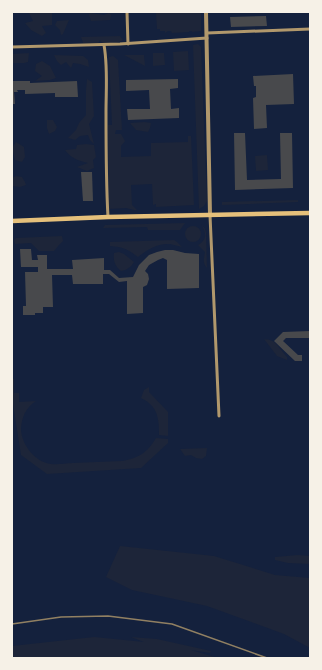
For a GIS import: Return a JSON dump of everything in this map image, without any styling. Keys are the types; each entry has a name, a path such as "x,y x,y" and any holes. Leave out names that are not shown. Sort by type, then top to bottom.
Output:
{"main road":[{"path":"12,221 108,217 310,213"}],"street":[{"path":"127,12 128,44"},
{"path":"206,12 210,215 219,416"},
{"path":"207,32 310,29"},
{"path":"12,47 128,44 207,38"},
{"path":"104,45 106,53 106,161 108,217"}],"shaded area":[{"path":"27,12 52,12 52,25 42,26 46,33 42,36 31,30 25,23 33,21"},
{"path":"201,12 201,31 172,33 171,31 168,31 165,33 165,31 160,31 160,29 157,29 156,13"},
{"path":"90,13 104,15 109,13 111,15 110,20 91,21 89,15"},
{"path":"69,20 63,34 61,35 60,30 55,25 57,21"},
{"path":"120,36 123,40 117,43 103,44 100,40 98,44 83,43 81,37"},
{"path":"198,44 201,47 207,201 204,206 199,209 193,45"},
{"path":"188,51 189,70 174,71 173,52"},
{"path":"29,53 28,62 12,63 12,54"},
{"path":"153,53 164,53 165,65 153,66"},
{"path":"54,55 83,56 88,60 89,67 73,63 71,68 66,62 61,65"},
{"path":"124,55 144,55 145,66"},
{"path":"113,56 118,60 122,130 116,130 115,134 121,134 125,141 121,146 121,157 151,156 151,143 188,142 188,136 191,136 194,205 156,207 156,204 153,205 152,184 131,185 132,205 137,210 126,208 109,209 108,125 112,125 109,57"},
{"path":"42,61 50,66 56,78 35,81 42,76 35,71 36,64"},
{"path":"87,79 92,82 94,116 89,124 94,144 88,135 80,136 75,140 68,138 76,130 79,123 86,115"},
{"path":"47,120 53,120 57,127 55,131 49,134 47,128"},
{"path":"130,123 151,123 148,132 136,130"},
{"path":"16,142 24,147 25,157 22,162 15,160 12,148"},
{"path":"77,145 94,145 96,157 93,160 94,168 87,171 77,167 88,163 75,159 65,150 76,149"},
{"path":"267,155 268,170 256,171 255,156"},
{"path":"16,176 22,177 26,185 20,187 12,186 12,178"},
{"path":"298,200 298,202 222,205 222,202"},
{"path":"185,223 180,230 148,230 147,227 103,228 105,225"},
{"path":"201,224 206,233 207,268 204,262 205,252 198,245 205,238 204,230"},
{"path":"193,226 199,228 201,234 199,240 193,242 187,240 185,234 187,228"},
{"path":"62,236 63,241 54,251 39,251 31,243 15,244 14,240 16,238"},
{"path":"174,240 182,247 165,244 157,246 138,257 125,249 110,246 110,242"},
{"path":"119,252 134,262 129,268 121,271 117,267 114,258 114,253"},
{"path":"264,339 273,341 287,357 287,360 277,356"},
{"path":"12,379 14,379 14,393 19,393 19,402 36,401 29,406 25,413 21,430 24,441 30,452 45,463 56,464 122,461 142,454 149,448 156,438 168,439 168,443 141,468 47,474 21,455 12,398"},
{"path":"149,387 149,392 168,412 168,436 159,435 157,414 148,402 141,398 144,390"},
{"path":"207,448 206,456 202,459 191,455 185,456 180,449"},
{"path":"120,546 214,556 275,575 310,578 310,648 284,634 207,606 132,590 106,577"},
{"path":"298,555 310,556 310,564 288,563 275,560 275,557"},
{"path":"94,637 144,642 131,637 157,639 211,651 210,653 191,650 218,658 12,658 12,646"}],"building":[{"path":"266,16 267,26 231,27 230,17"},
{"path":"293,74 294,104 266,105 267,128 254,129 253,98 256,97 256,86 254,86 253,76"},
{"path":"178,79 178,88 170,89 171,109 179,108 179,118 128,120 127,109 150,109 149,90 126,91 126,80"},
{"path":"13,81 30,81 30,83 77,81 78,97 55,97 55,93 25,94 25,90 17,90 18,92 14,92 15,104 12,104"},
{"path":"234,133 245,133 247,180 281,179 280,133 292,133 293,188 235,190"},
{"path":"81,172 92,172 93,201 83,201"},
{"path":"20,249 31,249 32,260 38,260 37,255 47,255 47,269 73,269 72,260 104,258 104,270 110,270 119,278 133,277 139,265 149,255 157,252 173,250 199,254 199,288 167,289 167,260 163,258 149,265 145,271 148,274 149,279 147,285 143,287 143,313 127,314 127,281 119,282 109,274 103,274 103,284 73,284 72,275 52,275 53,307 43,307 43,313 23,315 23,306 26,306 25,272 38,272 38,267 21,267"},
{"path":"310,331 310,338 286,338 283,341 298,355 302,355 302,361 295,361 274,341 283,332"}],"railway":[{"path":"12,624 61,617 108,616 172,624 267,658"}]}
